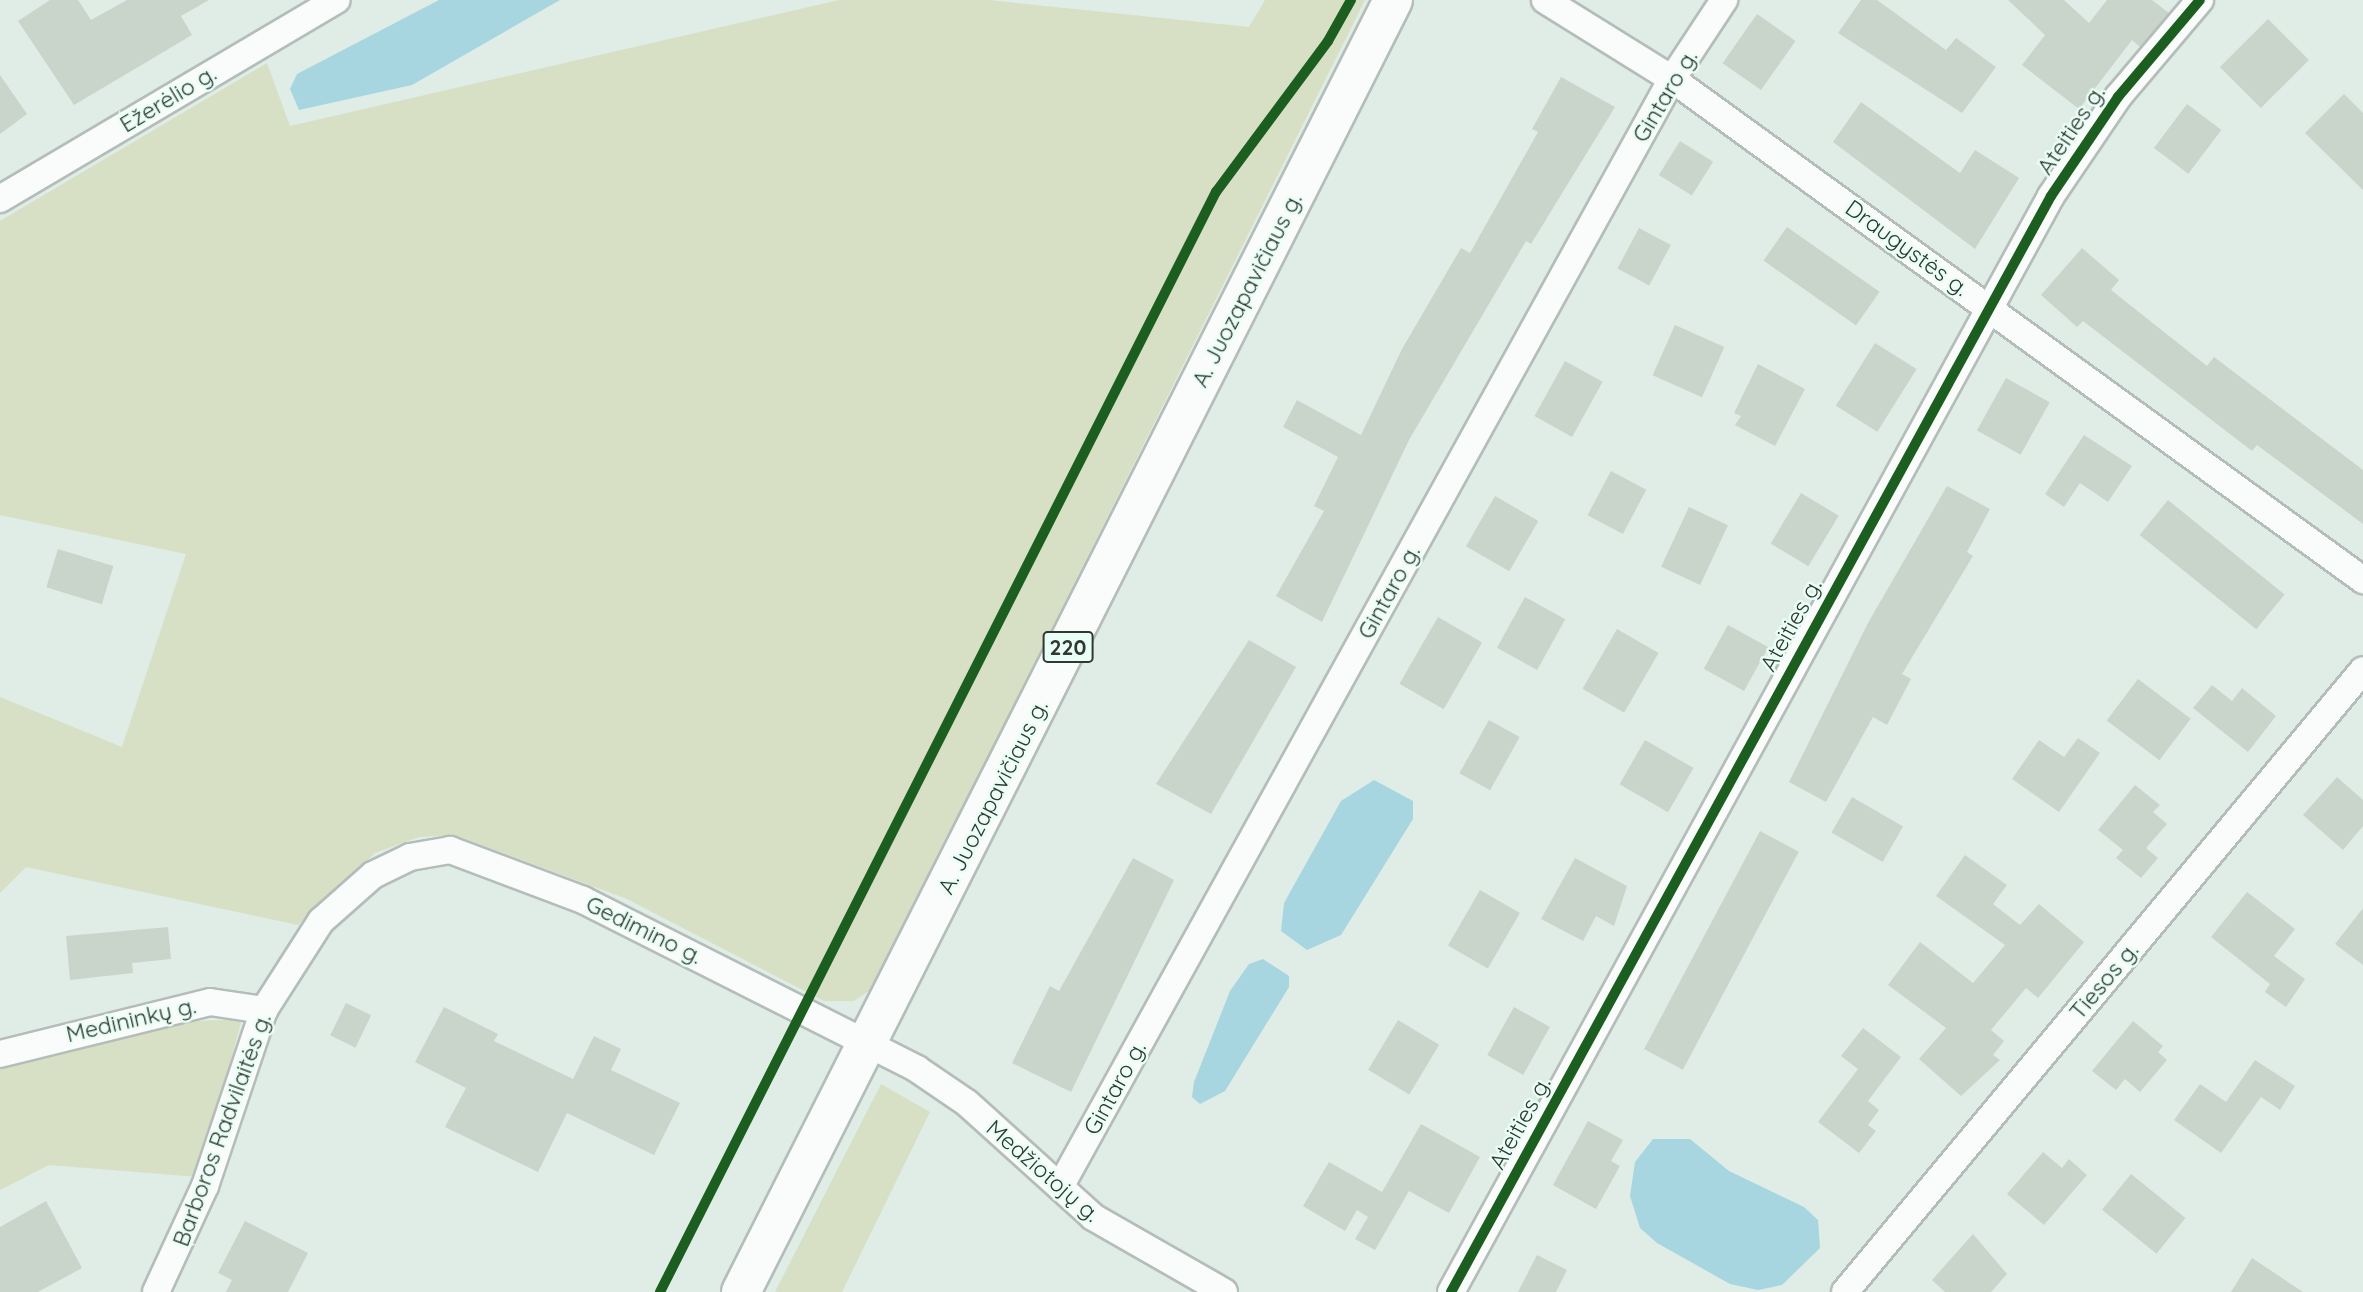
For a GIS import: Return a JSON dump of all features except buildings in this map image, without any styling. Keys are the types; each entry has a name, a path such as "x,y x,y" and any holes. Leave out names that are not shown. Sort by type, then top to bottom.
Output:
{"main road":[{"name":"A. Juozapavičiaus g.","path":"741,1292 1393,0"}],"street":[{"name":"Ežerėlio g.","path":"0,199 336,0"},
{"name":"Draugystės g.","path":"1545,0 1672,79 2363,580"},
{"name":"Gintaro g.","path":"1060,1187 1672,79 1724,0"},
{"name":"Ateities g.","path":"1451,1292 1988,306 2118,97 2200,0"},
{"name":"Tiesos g.","path":"1845,1292 2363,670"},
{"name":"Gedimino g.","path":"410,857 450,850 583,900 866,1042"},
{"name":"Barboros Radvilaitės g.","path":"156,1292 205,1186 264,1010 321,921 373,875 410,857"},
{"name":"Medininkų g.","path":"0,1054 209,1002 264,1010"},
{"name":"Medžiotojų g.","path":"866,1042 967,1103 1060,1187 1133,1245 1224,1292"}],"green space":[{"path":"839,0 988,0 1249,27 1265,0 1365,0 872,989 854,1001 824,1001 627,899 455,835 419,837 375,853 298,925 26,867 0,893 0,697 122,747 186,554 0,515 0,221 267,63 290,126"},
{"path":"242,1019 199,1177 49,1165 0,1190 0,1061 178,1022"},
{"path":"881,1084 930,1112 842,1292 775,1292"}],"water":[{"path":"439,0 560,0 412,85 299,110 290,89 297,74"},
{"path":"1374,780 1413,801 1413,819 1341,935 1307,950 1281,931 1284,903 1341,801"},
{"path":"1263,959 1289,976 1289,987 1225,1091 1200,1104 1192,1097 1194,1082 1230,991 1249,964"},
{"path":"1653,1139 1690,1139 1729,1171 1804,1207 1818,1220 1820,1248 1782,1285 1758,1290 1730,1284 1657,1243 1640,1228 1630,1196 1635,1162"}],"cycle path":[{"path":"660,1292 1216,192 1328,41 1351,0"},
{"path":"1451,1292 2051,196 2118,97 2200,0"}]}
